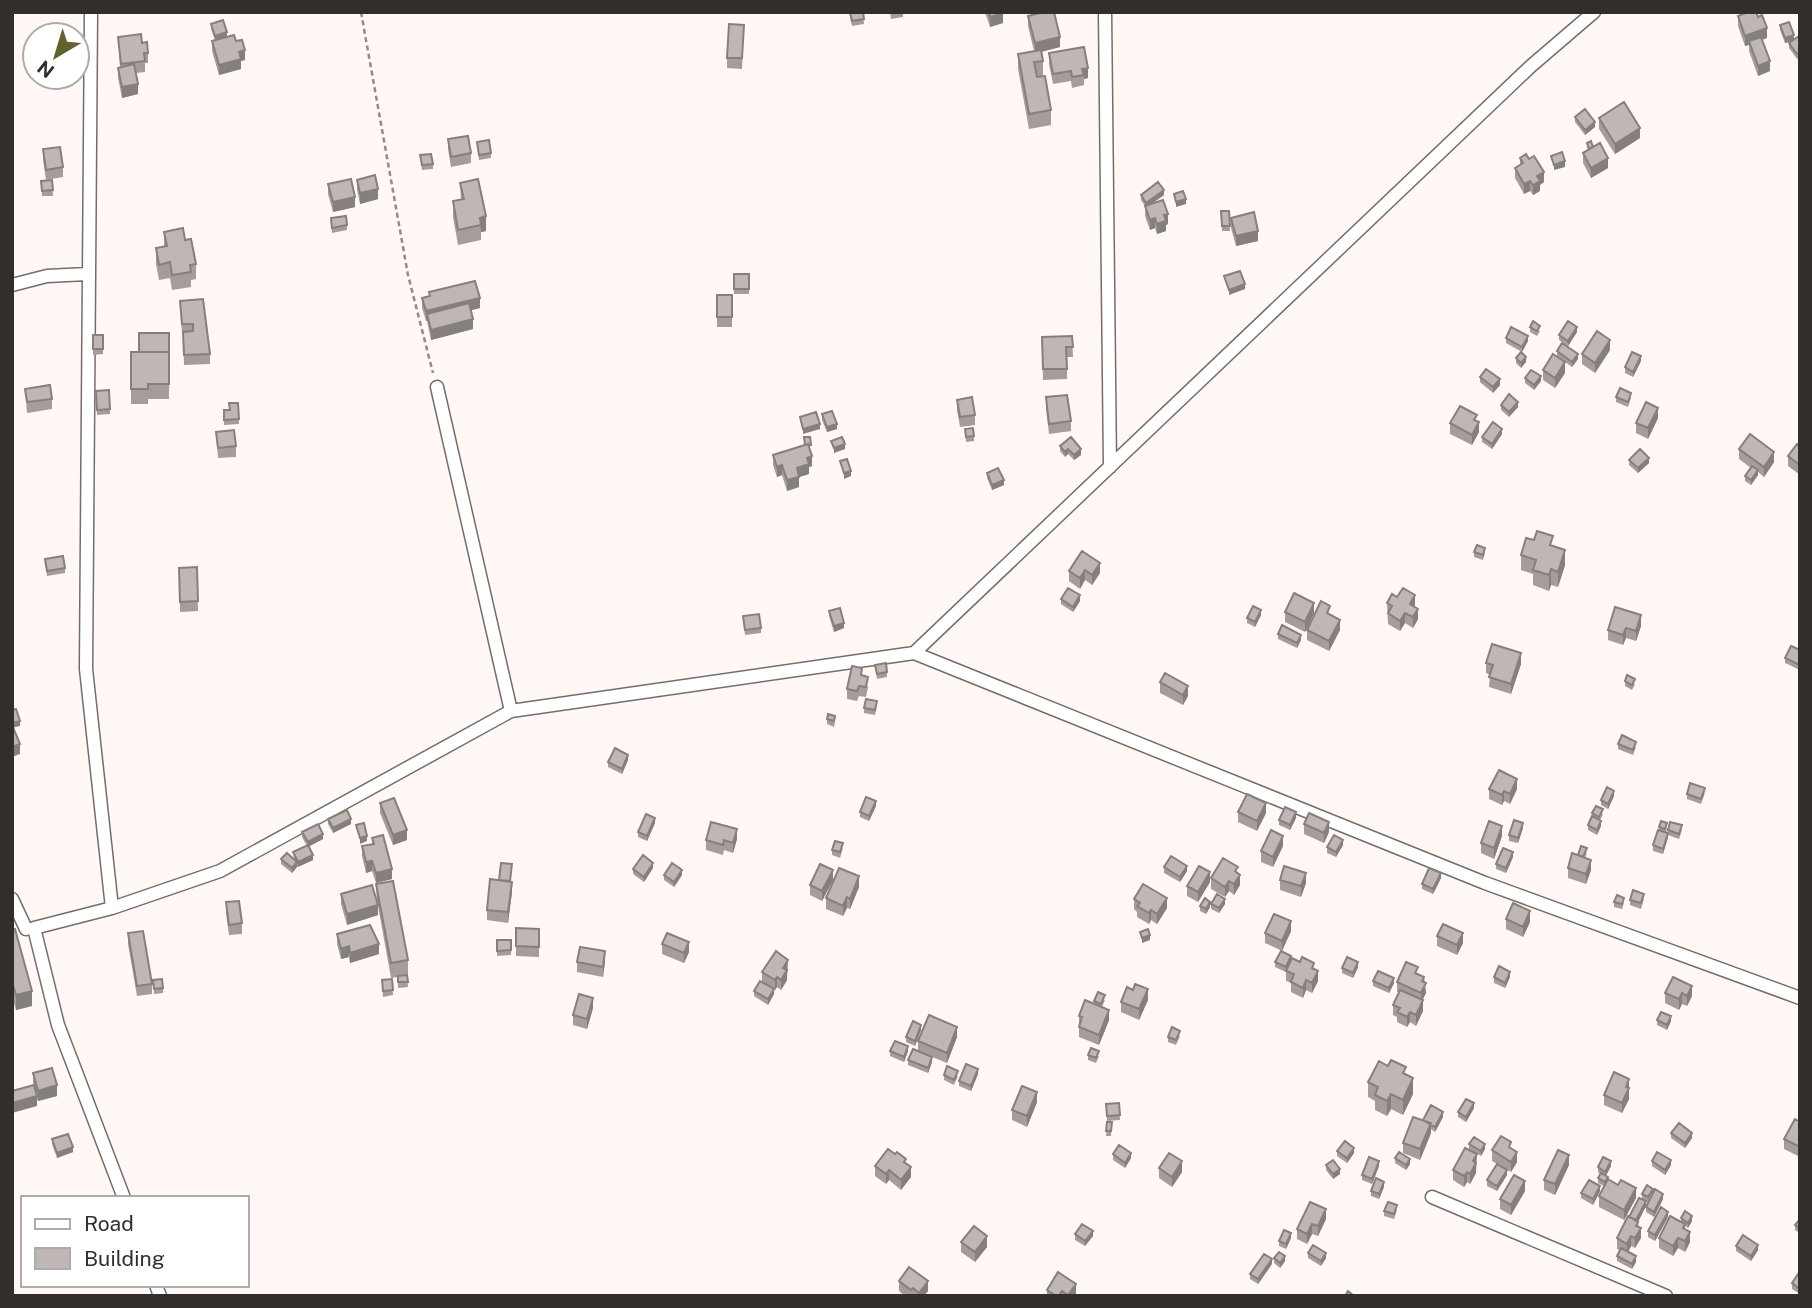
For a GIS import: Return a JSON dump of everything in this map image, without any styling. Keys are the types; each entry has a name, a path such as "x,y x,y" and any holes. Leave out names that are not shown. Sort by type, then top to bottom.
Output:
{"street":[{"path":"91,12 86,669 112,908"},
{"path":"1105,12 1111,467"},
{"path":"914,653 1531,66 1594,12"},
{"path":"12,285 47,276 87,274"},
{"path":"437,387 511,710"},
{"path":"12,931 112,908 220,872 511,710 914,653 1485,883 1800,998"},
{"path":"12,899 30,928 58,1025 123,1196"},
{"path":"1432,1197 1666,1296"}],"path":[{"path":"361,12 408,275 437,387"}],"building":[{"path":"850,12 863,12 864,19 852,21"},
{"path":"989,12 1003,12 1003,13 990,17"},
{"path":"1054,12 1060,37 1035,43 1028,16"},
{"path":"1756,12 1758,17 1762,15 1767,28 1745,36 1738,16"},
{"path":"223,20 227,32 215,36 211,24"},
{"path":"1789,22 1794,35 1785,38 1780,25"},
{"path":"729,24 744,25 742,58 727,58"},
{"path":"141,34 142,43 147,42 148,53 144,53 145,61 121,64 118,37"},
{"path":"234,35 236,41 242,40 245,50 239,52 241,59 219,65 212,41"},
{"path":"1799,36 1800,52 1797,54 1789,43"},
{"path":"1761,37 1770,61 1758,66 1749,41"},
{"path":"1084,47 1088,68 1082,69 1084,75 1072,77 1071,71 1053,74 1049,53"},
{"path":"1041,50 1043,61 1034,62 1037,77 1045,76 1051,110 1029,114 1018,54"},
{"path":"134,64 138,84 122,87 118,68"},
{"path":"1624,102 1640,128 1615,144 1599,118"},
{"path":"1585,109 1595,122 1585,130 1575,117"},
{"path":"468,136 471,153 451,157 448,139"},
{"path":"489,140 491,153 479,155 477,142"},
{"path":"1600,143 1608,158 1591,168 1583,153"},
{"path":"60,147 63,167 46,170 43,149"},
{"path":"1562,152 1565,161 1554,165 1551,156"},
{"path":"431,154 433,164 422,165 420,155"},
{"path":"1526,154 1529,159 1534,156 1544,172 1537,176 1540,181 1533,185 1530,181 1524,184 1515,168 1523,163 1520,158"},
{"path":"375,175 378,189 360,193 357,180"},
{"path":"351,179 355,197 333,202 328,184"},
{"path":"478,179 486,216 480,218 481,225 458,230 453,201 464,199 460,183"},
{"path":"52,180 53,190 42,191 41,181"},
{"path":"1158,182 1164,190 1146,203 1141,195"},
{"path":"1183,191 1186,199 1176,202 1174,194"},
{"path":"1163,200 1168,214 1164,215 1166,221 1157,224 1155,218 1150,220 1145,206"},
{"path":"1221,211 1229,211 1230,226 1222,226"},
{"path":"1254,212 1258,231 1236,236 1231,218"},
{"path":"346,216 347,225 332,228 331,218"},
{"path":"183,228 185,240 191,239 196,264 190,265 191,272 172,275 170,262 159,265 156,248 167,246 164,232"},
{"path":"1240,271 1245,284 1229,290 1224,276"},
{"path":"734,274 749,274 749,289 734,289"},
{"path":"475,281 480,298 426,311 422,298 430,296 429,292"},
{"path":"717,295 732,295 732,317 717,317"},
{"path":"203,299 210,354 184,355 183,332 193,331 193,324 182,324 180,301"},
{"path":"469,303 473,319 431,330 427,314"},
{"path":"1533,321 1540,326 1537,331 1530,327"},
{"path":"1568,321 1577,327 1568,341 1559,335"},
{"path":"1511,327 1528,336 1522,347 1506,338"},
{"path":"1597,331 1610,340 1595,363 1582,354"},
{"path":"139,333 169,333 169,352 139,352"},
{"path":"93,335 103,335 103,349 93,349"},
{"path":"1072,336 1073,347 1066,347 1067,369 1043,369 1042,337"},
{"path":"1562,343 1578,354 1572,362 1557,351"},
{"path":"131,352 169,352 169,384 148,384 148,389 131,389"},
{"path":"1521,352 1526,357 1521,363 1516,358"},
{"path":"1632,352 1641,356 1633,372 1625,367"},
{"path":"1553,354 1565,362 1555,378 1543,370"},
{"path":"1486,369 1500,379 1493,387 1480,377"},
{"path":"1531,370 1541,376 1534,385 1525,378"},
{"path":"50,385 52,399 27,402 25,389"},
{"path":"1620,388 1631,393 1628,402 1616,397"},
{"path":"109,390 110,409 97,410 96,391"},
{"path":"1509,394 1518,402 1509,412 1501,405"},
{"path":"1067,395 1071,421 1049,424 1046,397"},
{"path":"972,397 975,415 960,417 957,400"},
{"path":"1646,402 1658,408 1648,428 1636,423"},
{"path":"229,403 238,403 239,419 224,420 224,410 230,410"},
{"path":"1460,406 1477,415 1474,420 1479,422 1472,435 1450,423"},
{"path":"832,411 837,424 827,427 822,414"},
{"path":"816,412 820,424 803,429 800,417"},
{"path":"1493,422 1502,429 1492,444 1482,437"},
{"path":"973,428 974,436 966,437 965,429"},
{"path":"234,430 236,446 218,448 216,432"},
{"path":"1750,434 1774,452 1764,467 1739,449"},
{"path":"804,437 810,437 811,445 805,445"},
{"path":"842,437 845,444 834,448 831,441"},
{"path":"1071,437 1081,449 1074,455 1068,449 1065,452 1060,446"},
{"path":"808,444 812,456 807,458 809,464 797,468 799,477 787,480 782,465 777,467 773,455"},
{"path":"1797,444 1800,447 1800,465 1788,456"},
{"path":"1640,449 1649,458 1638,468 1629,460"},
{"path":"847,459 851,471 844,473 840,461"},
{"path":"1752,466 1758,470 1751,480 1745,476"},
{"path":"998,468 1004,480 992,485 987,473"},
{"path":"1537,531 1553,536 1550,545 1565,550 1558,572 1551,569 1549,575 1533,570 1536,560 1521,555 1526,538 1534,540"},
{"path":"1477,545 1485,548 1483,555 1474,552"},
{"path":"1082,551 1100,563 1092,575 1085,570 1080,578 1069,571"},
{"path":"63,556 65,568 47,571 45,559"},
{"path":"197,567 198,601 180,602 179,568"},
{"path":"1068,588 1080,595 1073,607 1061,599"},
{"path":"1403,588 1415,595 1410,604 1418,609 1413,617 1405,613 1400,621 1388,613 1392,606 1387,603 1392,594 1397,597"},
{"path":"1294,593 1314,603 1305,622 1285,612"},
{"path":"1321,601 1330,606 1327,613 1340,620 1329,641 1307,630"},
{"path":"1253,606 1261,610 1255,622 1247,618"},
{"path":"1615,607 1641,615 1636,631 1626,628 1623,635 1608,630"},
{"path":"840,608 844,623 834,626 829,611"},
{"path":"759,614 761,628 745,630 743,616"},
{"path":"1282,625 1301,635 1297,643 1278,634"},
{"path":"1492,644 1521,653 1511,684 1489,677 1493,665 1486,663"},
{"path":"1791,646 1800,650 1800,665 1785,658"},
{"path":"886,663 887,672 877,674 875,665"},
{"path":"852,666 862,668 861,675 868,677 866,687 859,686 857,691 847,689"},
{"path":"1165,673 1188,686 1183,695 1160,682"},
{"path":"1627,675 1635,679 1632,685 1625,681"},
{"path":"866,699 877,701 875,710 864,708"},
{"path":"16,709 20,721 12,723 12,710"},
{"path":"828,714 835,716 834,721 827,719"},
{"path":"12,725 20,744 12,747"},
{"path":"1622,735 1636,742 1633,750 1618,744"},
{"path":"615,748 628,755 622,769 608,762"},
{"path":"1499,770 1517,779 1510,794 1504,791 1502,795 1489,789"},
{"path":"1690,783 1705,788 1701,799 1687,794"},
{"path":"1607,787 1614,791 1608,804 1601,800"},
{"path":"1247,794 1266,803 1257,821 1238,812"},
{"path":"866,797 876,801 869,816 860,812"},
{"path":"394,798 407,830 393,835 380,803"},
{"path":"1596,806 1603,809 1599,817 1592,813"},
{"path":"1285,807 1296,812 1290,825 1279,820"},
{"path":"347,810 351,819 333,828 328,819"},
{"path":"1309,813 1329,822 1324,833 1304,824"},
{"path":"646,814 655,818 647,836 638,832"},
{"path":"1592,816 1601,821 1597,830 1588,825"},
{"path":"1514,820 1523,823 1518,838 1509,835"},
{"path":"1489,821 1502,826 1494,848 1481,843"},
{"path":"1661,821 1667,823 1665,829 1659,827"},
{"path":"711,822 737,829 733,843 724,840 723,845 706,840"},
{"path":"1670,822 1682,825 1679,834 1668,830"},
{"path":"364,823 367,836 360,838 356,825"},
{"path":"318,824 323,834 308,842 302,832"},
{"path":"1271,830 1283,836 1273,857 1261,851"},
{"path":"1658,830 1668,833 1663,849 1653,845"},
{"path":"383,835 392,869 376,873 372,861 366,862 362,846 374,844 372,838"},
{"path":"1334,835 1343,840 1336,852 1327,847"},
{"path":"835,841 843,843 840,852 832,850"},
{"path":"308,845 313,855 298,862 293,852"},
{"path":"1581,846 1587,848 1583,857 1578,855"},
{"path":"1503,848 1513,852 1506,868 1496,864"},
{"path":"287,853 297,862 292,868 281,859"},
{"path":"1572,853 1591,860 1586,874 1568,868"},
{"path":"643,855 653,863 644,877 633,869"},
{"path":"1171,856 1187,866 1180,877 1164,867"},
{"path":"1223,858 1238,867 1235,871 1240,875 1234,884 1229,881 1225,887 1211,878"},
{"path":"501,863 512,864 510,881 499,880"},
{"path":"672,863 682,870 674,882 664,875"},
{"path":"820,864 833,870 822,891 810,885"},
{"path":"1199,866 1210,872 1198,892 1187,886"},
{"path":"1284,866 1306,873 1301,886 1280,880"},
{"path":"839,868 859,876 850,899 847,897 843,906 826,898"},
{"path":"1429,868 1441,873 1433,889 1422,884"},
{"path":"490,879 512,882 508,912 487,910"},
{"path":"393,881 408,960 391,963 376,884"},
{"path":"1143,884 1167,898 1157,914 1137,906 1140,903 1134,899"},
{"path":"372,885 378,905 347,914 341,894"},
{"path":"1633,890 1644,894 1641,903 1630,900"},
{"path":"1217,894 1225,899 1219,908 1211,904"},
{"path":"1617,895 1624,898 1622,904 1614,902"},
{"path":"1205,898 1210,902 1206,909 1200,906"},
{"path":"239,901 242,923 229,925 226,902"},
{"path":"1513,903 1530,911 1523,927 1506,919"},
{"path":"1274,914 1291,921 1282,941 1265,933"},
{"path":"1443,924 1463,933 1457,945 1437,936"},
{"path":"370,925 379,944 350,953 349,946 341,949 337,934"},
{"path":"516,928 539,929 539,947 516,946"},
{"path":"15,929 32,991 16,995 12,982 12,930"},
{"path":"1148,929 1150,935 1142,938 1140,932"},
{"path":"143,931 152,984 137,986 128,933"},
{"path":"667,933 689,942 684,953 662,944"},
{"path":"497,940 511,940 511,950 497,951"},
{"path":"580,947 605,951 603,967 577,962"},
{"path":"776,951 788,960 783,968 787,970 781,980 777,977 775,980 762,972"},
{"path":"1281,951 1291,956 1286,967 1275,962"},
{"path":"1302,957 1314,963 1312,968 1318,971 1312,983 1306,980 1303,988 1291,982 1294,974 1286,971 1292,958 1300,962"},
{"path":"1347,957 1358,962 1353,973 1342,968"},
{"path":"1406,962 1418,967 1415,973 1424,977 1422,981 1426,983 1421,993 1397,982"},
{"path":"1499,966 1510,972 1505,983 1494,977"},
{"path":"1378,971 1394,978 1389,988 1373,981"},
{"path":"407,975 408,982 398,982 398,976"},
{"path":"1673,977 1692,986 1687,996 1682,993 1679,999 1665,993"},
{"path":"162,979 163,988 154,989 153,980"},
{"path":"392,979 393,990 383,991 382,980"},
{"path":"760,981 774,989 768,999 754,991"},
{"path":"1135,984 1148,989 1139,1009 1121,1002 1127,987 1133,990"},
{"path":"1400,990 1423,1000 1416,1015 1410,1012 1407,1017 1397,1012 1400,1008 1393,1005"},
{"path":"1098,992 1105,995 1101,1004 1094,1001"},
{"path":"579,994 593,998 587,1019 573,1015"},
{"path":"1085,1000 1109,1010 1099,1035 1079,1027 1082,1017 1079,1016"},
{"path":"1661,1012 1671,1016 1667,1025 1657,1020"},
{"path":"929,1015 957,1027 947,1053 918,1041"},
{"path":"913,1021 921,1025 915,1041 906,1037"},
{"path":"1172,1027 1180,1031 1176,1040 1168,1037"},
{"path":"895,1041 908,1046 904,1057 890,1051"},
{"path":"1091,1048 1099,1051 1096,1058 1088,1055"},
{"path":"913,1049 932,1057 928,1068 908,1060"},
{"path":"1391,1060 1406,1067 1403,1073 1413,1078 1403,1100 1391,1094 1387,1101 1375,1095 1378,1087 1368,1082 1379,1061 1388,1066"},
{"path":"966,1064 978,1069 971,1086 959,1081"},
{"path":"947,1066 958,1071 954,1080 944,1075"},
{"path":"52,1068 57,1085 38,1091 33,1073"},
{"path":"1614,1072 1629,1079 1626,1087 1629,1088 1622,1103 1604,1095"},
{"path":"34,1085 37,1096 12,1103 12,1091"},
{"path":"1022,1086 1037,1092 1027,1116 1012,1110"},
{"path":"1466,1099 1474,1103 1466,1117 1458,1112"},
{"path":"1119,1103 1120,1115 1107,1116 1106,1104"},
{"path":"1431,1105 1443,1112 1435,1127 1423,1120"},
{"path":"1413,1117 1431,1123 1420,1149 1403,1143"},
{"path":"1795,1119 1800,1122 1800,1147 1784,1139"},
{"path":"1107,1122 1112,1122 1111,1131 1106,1131"},
{"path":"1679,1123 1692,1133 1685,1143 1671,1133"},
{"path":"68,1134 73,1147 57,1153 52,1139"},
{"path":"1501,1136 1511,1142 1509,1147 1517,1152 1511,1162 1492,1150"},
{"path":"1474,1137 1485,1144 1481,1151 1469,1144"},
{"path":"1345,1141 1354,1148 1347,1158 1337,1151"},
{"path":"1119,1145 1131,1153 1125,1163 1113,1154"},
{"path":"1465,1148 1477,1154 1470,1174 1467,1172 1464,1176 1453,1170"},
{"path":"888,1149 906,1159 904,1162 911,1167 901,1180 889,1170 886,1174 875,1166"},
{"path":"1558,1150 1569,1155 1555,1184 1544,1180"},
{"path":"1399,1152 1410,1159 1406,1165 1395,1158"},
{"path":"1657,1152 1671,1160 1665,1170 1652,1161"},
{"path":"1169,1153 1182,1161 1172,1177 1159,1168"},
{"path":"1369,1157 1379,1161 1372,1179 1362,1175"},
{"path":"1603,1157 1611,1161 1605,1172 1598,1167"},
{"path":"1333,1160 1340,1169 1333,1174 1326,1165"},
{"path":"1497,1164 1507,1170 1497,1186 1487,1180"},
{"path":"1601,1173 1608,1177 1605,1182 1598,1178"},
{"path":"1514,1175 1525,1181 1511,1205 1500,1199"},
{"path":"1376,1178 1384,1182 1379,1194 1371,1191"},
{"path":"1608,1179 1618,1185 1621,1180 1636,1188 1624,1210 1599,1196"},
{"path":"1589,1180 1600,1186 1593,1199 1581,1193"},
{"path":"1647,1185 1653,1189 1648,1197 1642,1194"},
{"path":"1655,1189 1663,1194 1654,1212 1646,1207"},
{"path":"1639,1198 1646,1201 1636,1220 1629,1217"},
{"path":"1310,1202 1326,1209 1318,1226 1312,1224 1307,1234 1297,1229"},
{"path":"1388,1202 1397,1205 1394,1214 1384,1211"},
{"path":"1661,1207 1668,1212 1655,1235 1648,1231"},
{"path":"1685,1211 1692,1216 1688,1223 1681,1218"},
{"path":"1628,1216 1638,1222 1636,1226 1641,1228 1635,1238 1631,1236 1627,1244 1617,1238"},
{"path":"1670,1216 1685,1224 1683,1228 1690,1232 1685,1241 1678,1238 1673,1246 1659,1238"},
{"path":"1082,1224 1093,1231 1085,1241 1075,1234"},
{"path":"974,1226 987,1236 975,1252 961,1242"},
{"path":"1284,1230 1291,1233 1286,1244 1279,1241"},
{"path":"1743,1235 1758,1245 1751,1256 1736,1246"},
{"path":"1313,1245 1326,1253 1321,1261 1308,1253"},
{"path":"1621,1248 1636,1256 1632,1264 1617,1256"},
{"path":"1279,1252 1285,1256 1280,1263 1274,1258"},
{"path":"1264,1254 1272,1259 1258,1279 1250,1274"},
{"path":"909,1267 928,1281 919,1293 899,1281"},
{"path":"1058,1272 1076,1284 1068,1295 1062,1291 1056,1296 1047,1290"},
{"path":"1798,1274 1800,1276 1800,1289 1792,1283"}]}
